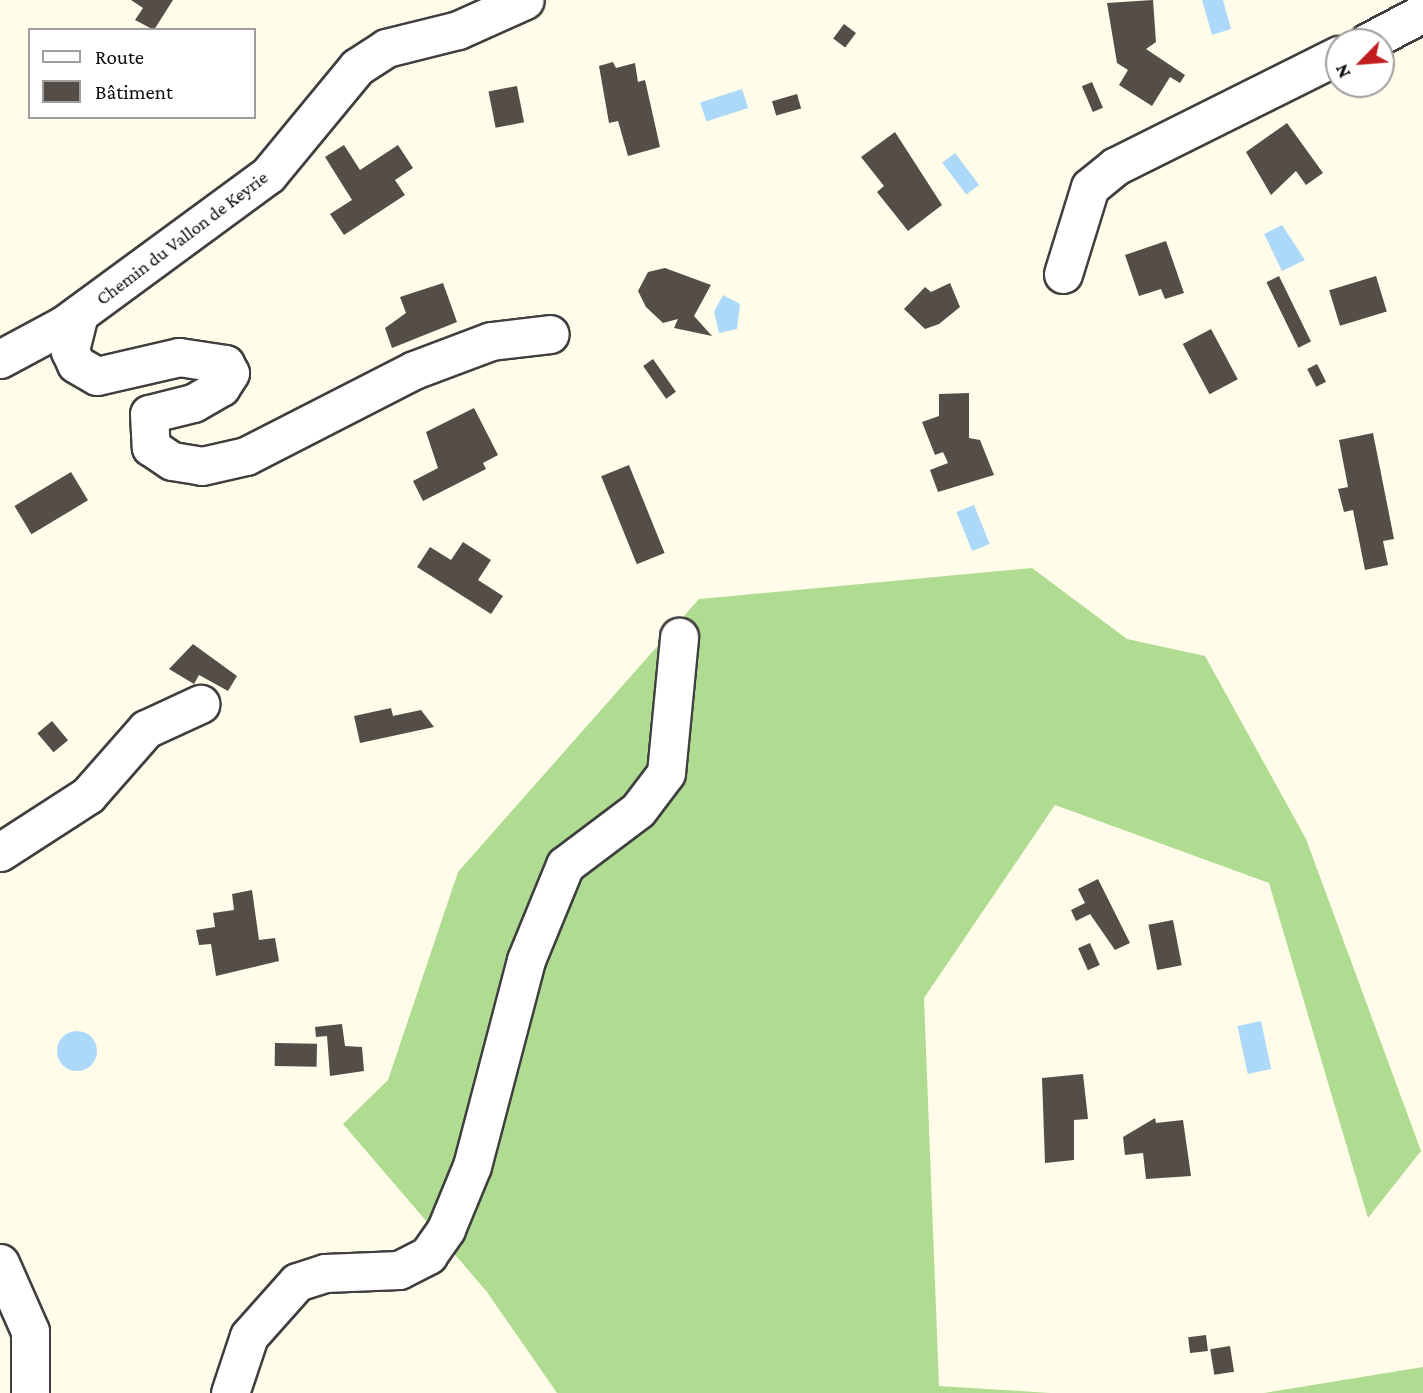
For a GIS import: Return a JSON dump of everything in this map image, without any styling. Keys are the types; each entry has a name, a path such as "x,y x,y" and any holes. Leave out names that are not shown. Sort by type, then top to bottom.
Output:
{"street":[{"name":"Chemin du Vallon de Keyrie","path":"0,359 79,314 268,175 356,67 386,48 458,30 525,0"},
{"path":"1394,28 1423,12"},
{"path":"1063,274 1090,187 1116,166 1325,62"},
{"path":"79,314 70,351 76,364 97,376 179,357 225,364 230,373 221,387 193,403 149,414 151,447 172,461 202,466 246,456 414,370 491,341 550,334"},
{"path":"230,1393 249,1336 297,1282 325,1273 399,1270 428,1255 446,1229 472,1166 526,960 565,865 638,810 666,773 679,636"},
{"path":"0,852 88,795 146,729 200,704"},
{"path":"0,1263 30,1331 30,1393"}],"green space":[{"path":"1032,568 1127,639 1205,656 1306,839 1421,1151 1368,1218 1269,883 1055,805 924,998 939,1386 1050,1393 557,1393 487,1292 343,1124 388,1080 458,872 699,599"},
{"path":"1423,1367 1423,1393 1264,1393"}],"water":[{"path":"1202,0 1223,0 1231,29 1212,35"},
{"path":"742,89 748,108 706,122 700,103"},
{"path":"955,153 979,185 966,195 942,163"},
{"path":"1282,225 1305,260 1282,271 1264,234"},
{"path":"723,295 740,304 737,329 719,333 714,312"},
{"path":"974,505 990,544 972,551 956,512"},
{"path":"1261,1021 1271,1069 1248,1074 1238,1026"},
{"path":"77,1031 85,1032 91,1037 96,1043 96,1059 91,1065 85,1070 77,1071 69,1070 63,1065 58,1059 57,1051 58,1043 63,1037 69,1032"}],"building":[{"path":"131,0 173,0 155,28 135,20 143,8"},
{"path":"1153,0 1156,42 1146,49 1185,75 1180,83 1170,77 1152,106 1119,85 1128,70 1117,63 1107,3"},
{"path":"844,24 856,33 845,47 833,38"},
{"path":"613,62 616,68 635,63 638,82 645,80 660,147 628,156 618,121 609,123 599,66"},
{"path":"1092,82 1103,108 1093,112 1082,86"},
{"path":"517,86 524,122 496,128 489,92"},
{"path":"797,94 801,108 776,116 772,101"},
{"path":"1287,123 1323,173 1306,185 1296,171 1271,195 1246,152"},
{"path":"895,132 942,205 908,231 877,192 884,186 861,157"},
{"path":"344,145 360,170 398,145 413,168 395,180 405,195 344,235 330,214 352,200 325,157"},
{"path":"1166,241 1184,293 1165,299 1161,289 1139,296 1125,255"},
{"path":"665,268 711,285 694,316 712,336 674,328 678,319 663,323 646,307 638,291 648,272"},
{"path":"1279,276 1311,342 1298,348 1266,282"},
{"path":"1376,276 1387,311 1340,326 1329,290"},
{"path":"443,283 457,322 392,348 385,328 406,313 400,297"},
{"path":"950,283 960,307 939,324 925,329 904,309 925,287 931,292"},
{"path":"1211,329 1238,379 1210,394 1183,344"},
{"path":"653,359 676,392 666,399 643,366"},
{"path":"1317,364 1326,382 1316,387 1307,369"},
{"path":"969,393 969,438 980,440 994,475 938,492 930,470 948,463 943,452 935,455 922,422 939,416 939,394"},
{"path":"474,408 498,455 483,463 486,469 423,501 413,481 438,468 426,432"},
{"path":"1373,433 1394,539 1383,541 1388,565 1365,570 1353,510 1344,512 1338,489 1348,487 1339,440"},
{"path":"629,465 665,553 637,564 601,476"},
{"path":"71,472 88,500 31,534 14,506"},
{"path":"463,542 491,560 478,580 503,596 491,614 417,567 430,547 451,560"},
{"path":"193,644 237,676 228,691 199,675 194,684 169,669"},
{"path":"391,708 393,716 421,710 434,727 360,743 354,716"},
{"path":"52,721 68,740 54,752 37,733"},
{"path":"1098,879 1130,943 1115,950 1090,914 1076,921 1071,910 1085,903 1078,889"},
{"path":"252,890 259,940 275,938 279,961 216,976 211,944 199,945 196,930 215,927 213,913 234,910 232,894"},
{"path":"1173,920 1182,965 1157,970 1148,925"},
{"path":"1090,943 1100,965 1088,970 1078,948"},
{"path":"342,1024 345,1046 362,1047 364,1071 330,1076 327,1036 316,1037 315,1027"},
{"path":"275,1043 317,1044 317,1067 275,1066"},
{"path":"1083,1074 1088,1119 1074,1120 1074,1160 1045,1163 1042,1078"},
{"path":"1155,1118 1156,1123 1183,1120 1191,1176 1146,1179 1143,1153 1125,1155 1123,1137"},
{"path":"1206,1335 1208,1351 1190,1353 1188,1337"},
{"path":"1230,1346 1234,1372 1214,1375 1210,1349"}]}
